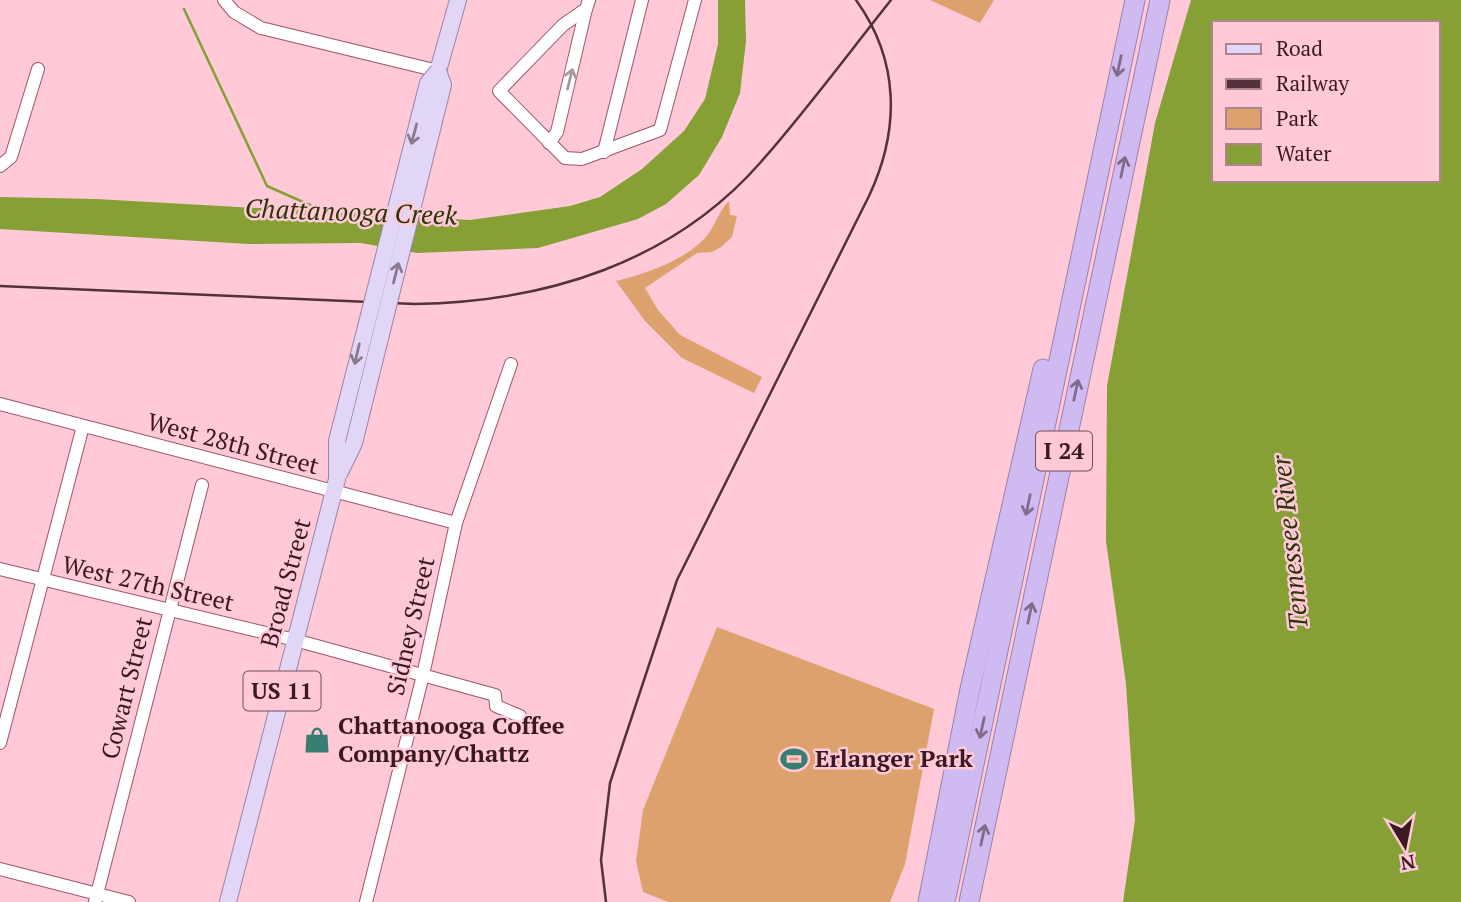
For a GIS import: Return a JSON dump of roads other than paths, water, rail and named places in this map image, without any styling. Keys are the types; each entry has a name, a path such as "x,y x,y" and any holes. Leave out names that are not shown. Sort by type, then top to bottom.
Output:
{"highway":[{"name":"I 24","path":"946,902 1135,0"},
{"name":"I 24","path":"969,902 1160,0"},
{"path":"928,902 1004,536 1065,279 1080,253"}],"main road":[{"name":"Broad Street","path":"228,902 335,486 354,443 443,85 438,71 457,0"}],"street":[{"path":"224,0 234,12 261,28 438,71"},
{"path":"604,152 642,0"},
{"path":"587,5 563,24 499,91 565,158 583,159 660,130 695,0"},
{"path":"549,143 557,132 587,5"},
{"path":"0,166 11,157 38,69"},
{"name":"Sidney Street","path":"366,902 423,675 456,523 512,364"},
{"name":"West 28th Street","path":"0,404 335,486 456,523"},
{"path":"0,743 83,426"},
{"name":"Cowart Street","path":"96,898 202,485"},
{"name":"West 27th Street","path":"0,569 295,640 495,695 496,706 520,716"},
{"path":"0,869 96,898 129,902"}],"water":[{"path":"718,0 745,0 746,41 740,93 722,137 699,175 666,204 638,219 538,248 417,253 361,243 248,244 0,229 0,197 96,199 470,220 570,206 600,197 642,169 684,131 705,99 718,44"},
{"name":"Tennessee River","path":"1191,0 1461,0 1461,902 1123,902 1135,820 1126,684 1106,541 1107,386 1155,123"}],"waterway":[{"name":"Chattanooga Creek","path":"184,9 267,186 330,214"}],"railway":[{"path":"606,902 601,860 610,783 677,580 869,196 886,146 891,96 888,71 881,47 856,0"},
{"path":"0,286 415,304 511,295 558,285 603,270 646,251 687,227 725,198 777,143 891,0"}],"place":[{"name":"Chattanooga Coffee Company/Chattz","path":"317,740"},
{"name":"Erlanger Park","path":"794,759"}]}
